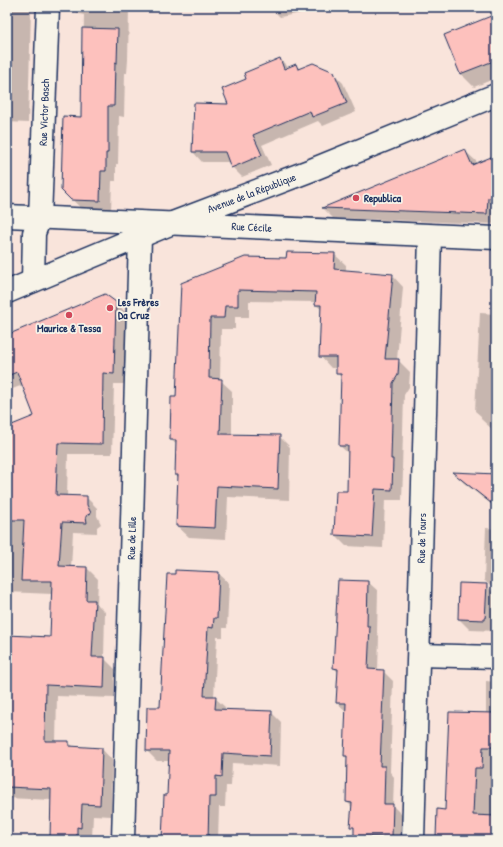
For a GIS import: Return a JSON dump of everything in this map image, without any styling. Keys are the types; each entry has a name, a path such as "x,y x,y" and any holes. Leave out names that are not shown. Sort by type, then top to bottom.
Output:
{"street":[{"name":"Rue Victor Basch","path":"34,281 34,233 40,218 48,7"},
{"name":"Avenue de la République","path":"7,292 170,224 309,171 496,95"},
{"name":"Rue Cécile","path":"7,216 496,238"},
{"name":"Rue de Tours","path":"413,840 430,236"},
{"name":"Rue de Lille","path":"123,840 140,237"},
{"path":"419,655 496,657"}],"building":[{"path":"496,14 496,60 460,74 444,35"},
{"path":"82,28 118,29 117,63 115,62 114,106 108,106 108,153 106,153 106,171 101,171 100,201 71,200 61,190 63,116 81,117"},
{"path":"280,58 284,69 296,64 298,69 313,63 334,72 347,103 312,117 310,111 253,135 262,155 231,168 225,152 192,152 194,103 228,104 222,89 246,79 244,73"},
{"path":"465,149 472,165 496,155 496,198 488,198 487,214 322,208"},
{"path":"287,252 335,253 334,269 393,274 385,359 399,359 398,375 393,383 391,459 393,459 392,490 375,489 372,537 334,535 336,491 347,491 348,446 339,446 341,374 336,374 336,357 319,357 321,305 315,305 316,292 238,290 238,306 225,306 224,318 210,318 209,378 222,379 220,434 280,435 278,489 217,486 215,528 176,526 178,475 175,475 176,440 170,440 171,397 176,397 181,283 245,257 286,258"},
{"path":"105,294 116,302 114,374 103,373 102,444 58,443 56,495 87,496 87,505 91,513 86,516 87,523 62,522 59,566 87,567 86,600 95,600 92,657 105,657 104,688 46,685 45,741 69,741 69,746 102,748 100,805 82,804 81,828 77,827 77,840 50,840 51,789 7,787 7,635 50,637 52,581 21,581 24,520 7,520 7,427 34,416 17,372 7,376 7,335"},
{"path":"452,472 496,474 496,507"},
{"path":"175,570 219,572 217,618 214,618 213,628 208,627 204,696 216,696 215,709 272,711 270,756 223,753 222,777 216,776 216,797 209,797 208,840 162,840 164,795 167,795 169,751 146,751 147,707 160,707 167,574 175,574"},
{"path":"338,580 368,581 367,626 370,626 368,669 384,670 380,766 385,766 384,804 393,804 392,837 354,836 354,827 350,827 352,803 346,802 347,756 344,756 346,703 336,703 338,669 333,668"},
{"path":"459,583 487,584 485,620 458,619"},
{"path":"449,712 496,713 496,747 483,747 482,768 475,768 473,815 496,816 496,840 445,840 436,838 437,809 445,810"}],"place":[{"name":"Republica","path":"356,198"},
{"name":"Les Frères Da Cruz","path":"110,308"},
{"name":"Maurice & Tessa","path":"69,315"}]}
